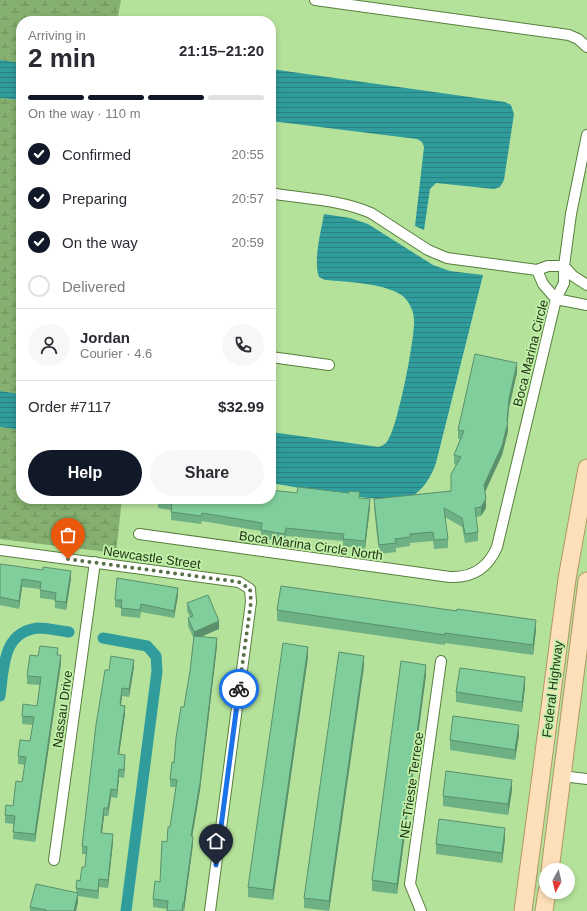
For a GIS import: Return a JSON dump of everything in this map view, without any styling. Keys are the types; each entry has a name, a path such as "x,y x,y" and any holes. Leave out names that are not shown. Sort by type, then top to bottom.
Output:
{"main road":[{"name":"Federal Highway","path":"523,911 567,579 587,468"},
{"path":"567,579 572,607 584,626"},
{"name":"Federal Highway","path":"551,863 576,668 584,626 587,581"},
{"path":"561,621 571,639 576,668"},
{"path":"526,890 530,911"},
{"path":"544,911 546,899"}],"street":[{"path":"315,0 569,35 578,39 587,47"},
{"name":"Boca Marina Circle","path":"479,571 493,556 497,547 556,299 564,283 564,266 571,214 587,135"},
{"path":"276,194 340,203 361,209 371,213 428,250 447,258 537,270 548,266 564,266 573,276 587,285"},
{"path":"537,270 544,284 556,299 587,305"},
{"path":"276,358 329,365"},
{"name":"Boca Marina Circle North","path":"139,534 450,577 459,577 479,571"},
{"name":"Newcastle Street","path":"0,550 239,582 250,589 251,602 210,911"},
{"name":"Nassau Drive","path":"54,860 95,562"},
{"name":"NE Trieste Terrece","path":"421,911 410,884 441,661"},
{"path":"562,776 587,780"}],"green space":[{"path":"0,0 121,0 118,16 16,16 16,62 0,60"},
{"path":"0,98 16,100 16,393 0,391"},
{"path":"0,427 16,429 16,504 121,504 116,553 0,539"}],"water":[{"path":"0,60 16,62 16,100 0,98"},
{"path":"276,70 505,102 511,105 514,114 504,180 500,187 494,189 436,183 430,189 424,230 415,226 424,147 422,142 417,139 276,122"},
{"path":"324,214 350,218 368,224 433,265 450,271 483,275 436,463 426,482 420,490 411,497 401,499 365,498 276,484 276,433 379,447 388,440 392,432 401,401 412,344 414,317 410,305 405,298 389,289 378,286 325,280 319,277 317,270 317,255"},
{"path":"0,391 16,393 16,429 0,427"}],"building":[{"path":"475,354 517,363 509,399 508,422 502,446 484,485 486,499 481,507 475,508 478,532 465,534 462,518 444,508 448,539 434,540 433,532 410,534 410,537 395,539 396,543 379,545 374,499 451,491 451,474 461,457 454,455 464,431 458,430"},
{"path":"298,487 349,493 349,491 360,492 359,498 370,499 365,541 343,539 344,534 286,528 285,534 261,530 262,523 202,513 201,516 171,512 172,504 276,504 276,491 297,493"},
{"path":"0,564 43,570 43,567 71,571 66,602 55,601 56,593 40,590 41,582 22,579 19,601 0,597"},
{"path":"117,578 178,588 174,611 141,604 140,610 121,608 122,600 115,600"},
{"path":"281,586 457,611 457,609 536,620 533,645 445,633 445,635 277,610"},
{"path":"208,595 219,621 194,632 188,618 193,616 187,603"},
{"path":"194,636 217,638 200,783 191,836 193,837 184,903 182,911 167,911 168,901 153,899 155,881 160,882 162,841 167,842 168,827 170,827 177,780 170,779 172,762 174,763 181,707 184,707"},
{"path":"283,643 308,647 273,890 248,887"},
{"path":"40,646 58,648 57,655 61,655 35,834 13,832 15,816 5,815 6,805 13,806 16,781 22,782 26,757 18,756 20,740 30,741 34,717 22,716 23,704 37,706 41,677 27,676 30,655 38,656"},
{"path":"339,652 364,656 329,901 304,898"},
{"path":"111,656 134,660 129,689 122,688 120,705 125,706 118,754 125,755 124,770 119,769 117,790 111,789 108,808 104,808 101,833 113,834 108,880 99,879 98,891 76,888 77,880 80,881 82,867 85,867 87,847 82,846 96,725 105,670 109,670"},
{"path":"401,661 426,665 397,884 372,880"},
{"path":"460,668 525,677 522,702 456,692"},
{"path":"453,716 519,725 515,750 450,740"},
{"path":"446,771 512,780 508,804 443,796"},
{"path":"439,819 505,828 502,853 436,844"},
{"path":"36,884 78,893 74,911 46,911 30,907"}],"waterway":[{"path":"0,696 4,663 11,644 17,636 26,631 38,628 69,632"},
{"path":"103,638 147,646 156,656 157,671 126,911"}],"way so far":[{"path":"68,559 239,582 250,589 251,602 239,689"}],"route":[{"path":"216,865 239,689"}]}
